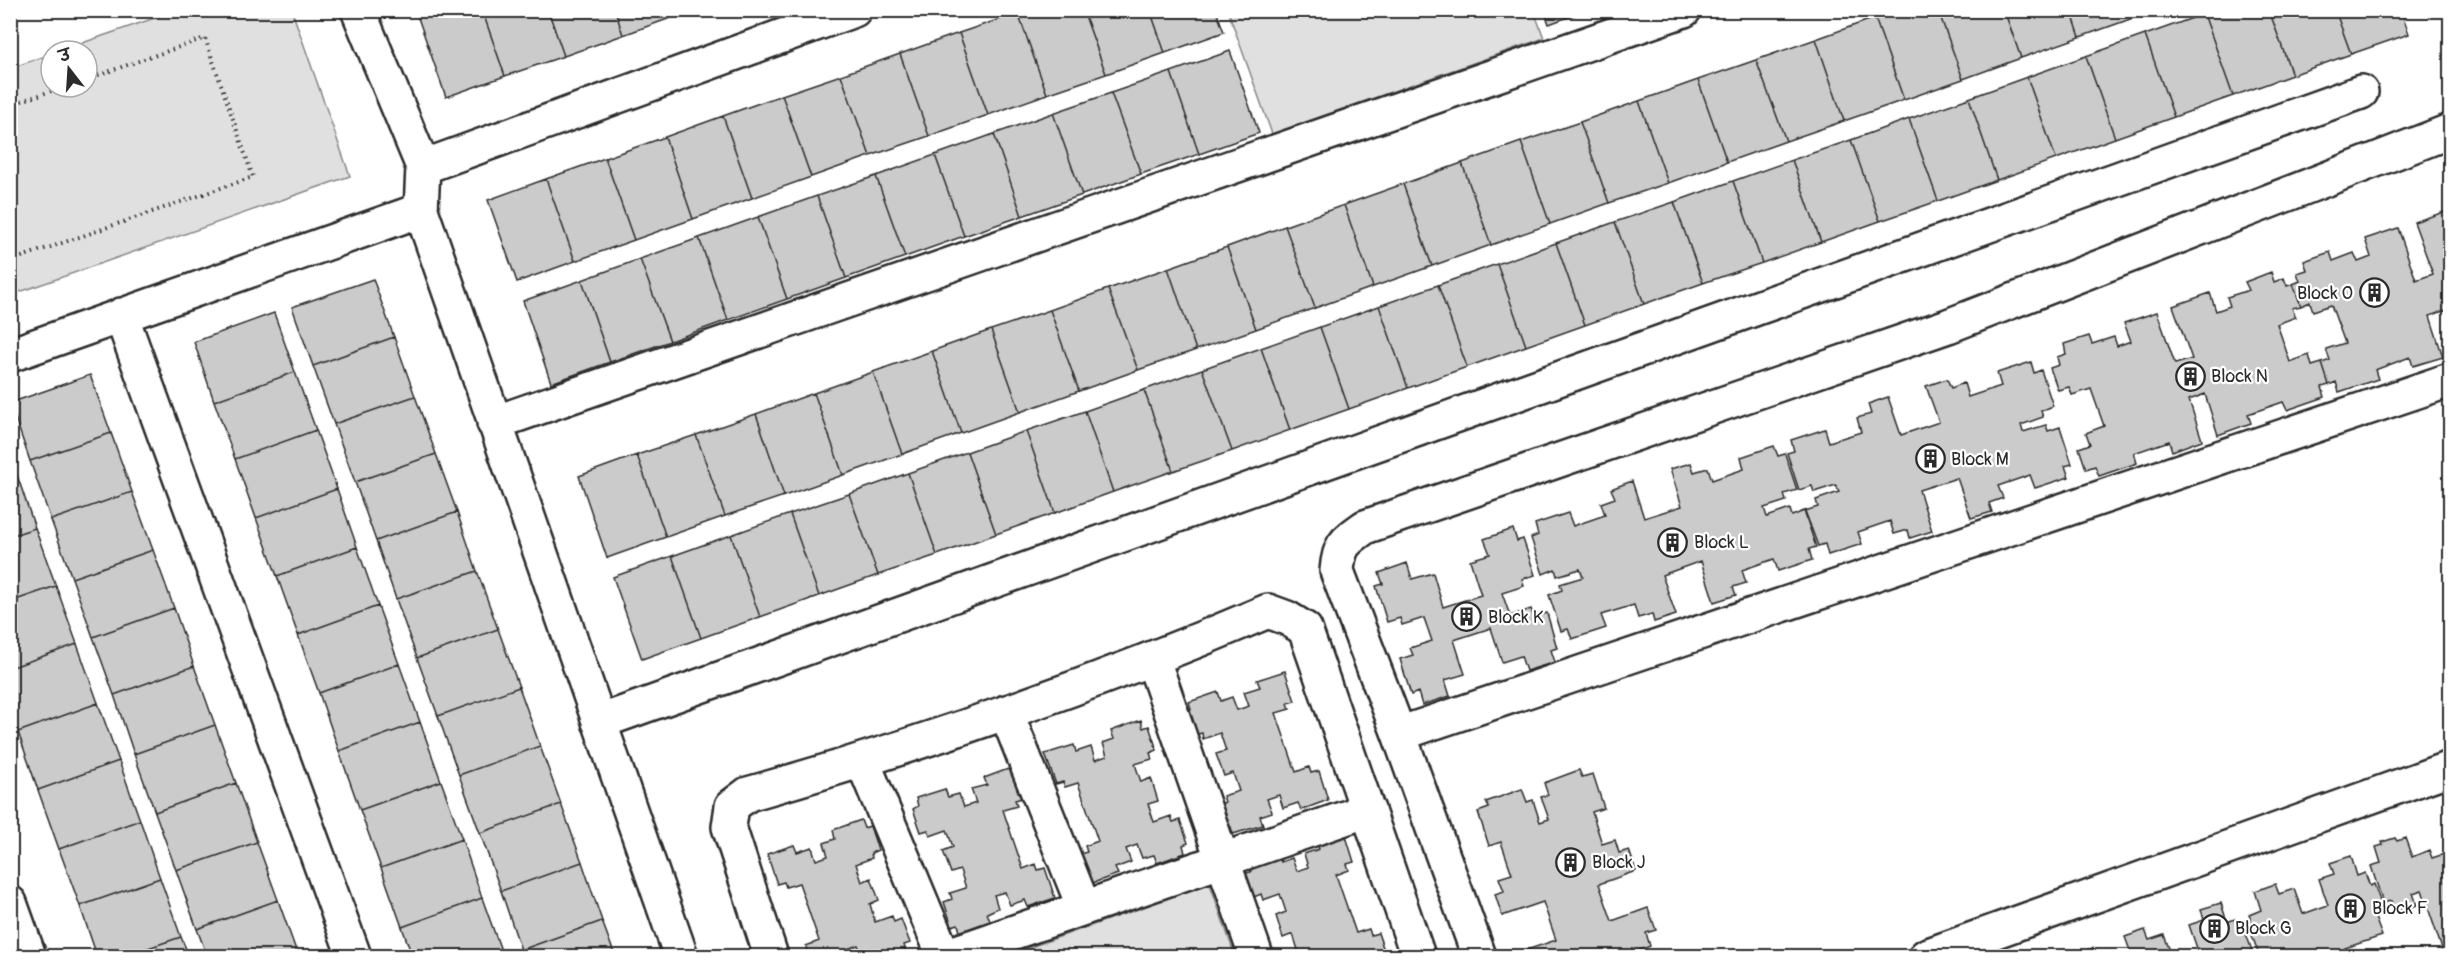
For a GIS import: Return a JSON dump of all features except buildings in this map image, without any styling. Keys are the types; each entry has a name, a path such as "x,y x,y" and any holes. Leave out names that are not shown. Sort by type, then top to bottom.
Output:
{"street":[{"path":"358,10 423,167 421,210 681,957"},
{"path":"423,167 854,10"},
{"path":"494,423 1684,10"},
{"path":"599,722 2361,92"},
{"path":"1479,957 1399,734 1337,571 1339,552 1346,541 1365,527 1948,326 2450,128"},
{"path":"10,355 421,210"},
{"path":"121,315 354,957"},
{"path":"1399,734 2451,380"},
{"path":"771,957 729,827 732,806 748,794 863,762 1006,712 1153,660 1268,611 1287,618 1305,629 1418,957"},
{"path":"1153,660 1256,957"},
{"path":"1006,712 1084,908"},
{"path":"863,762 944,957 1368,810"},
{"path":"1926,957 2451,768"},
{"path":"10,903 29,957"}],"path":[{"path":"10,261 253,177 205,38 99,75"},
{"path":"10,105 39,95"}],"shaded area":[{"path":"175,11 292,11 350,176 11,295 11,68 39,58 39,99 99,99 99,39 94,39"},
{"path":"1228,11 1534,11 1544,38 1272,134"},
{"path":"1209,884 1235,956 1005,956"}],"place":[{"name":"Block O","path":"2374,293"},
{"name":"Block N","path":"2190,376"},
{"name":"Block M","path":"1930,459"},
{"name":"Block L","path":"1673,542"},
{"name":"Block K","path":"1467,617"},
{"name":"Block J","path":"1571,862"},
{"name":"Block F","path":"2351,908"},
{"name":"Block G","path":"2214,928"}]}
